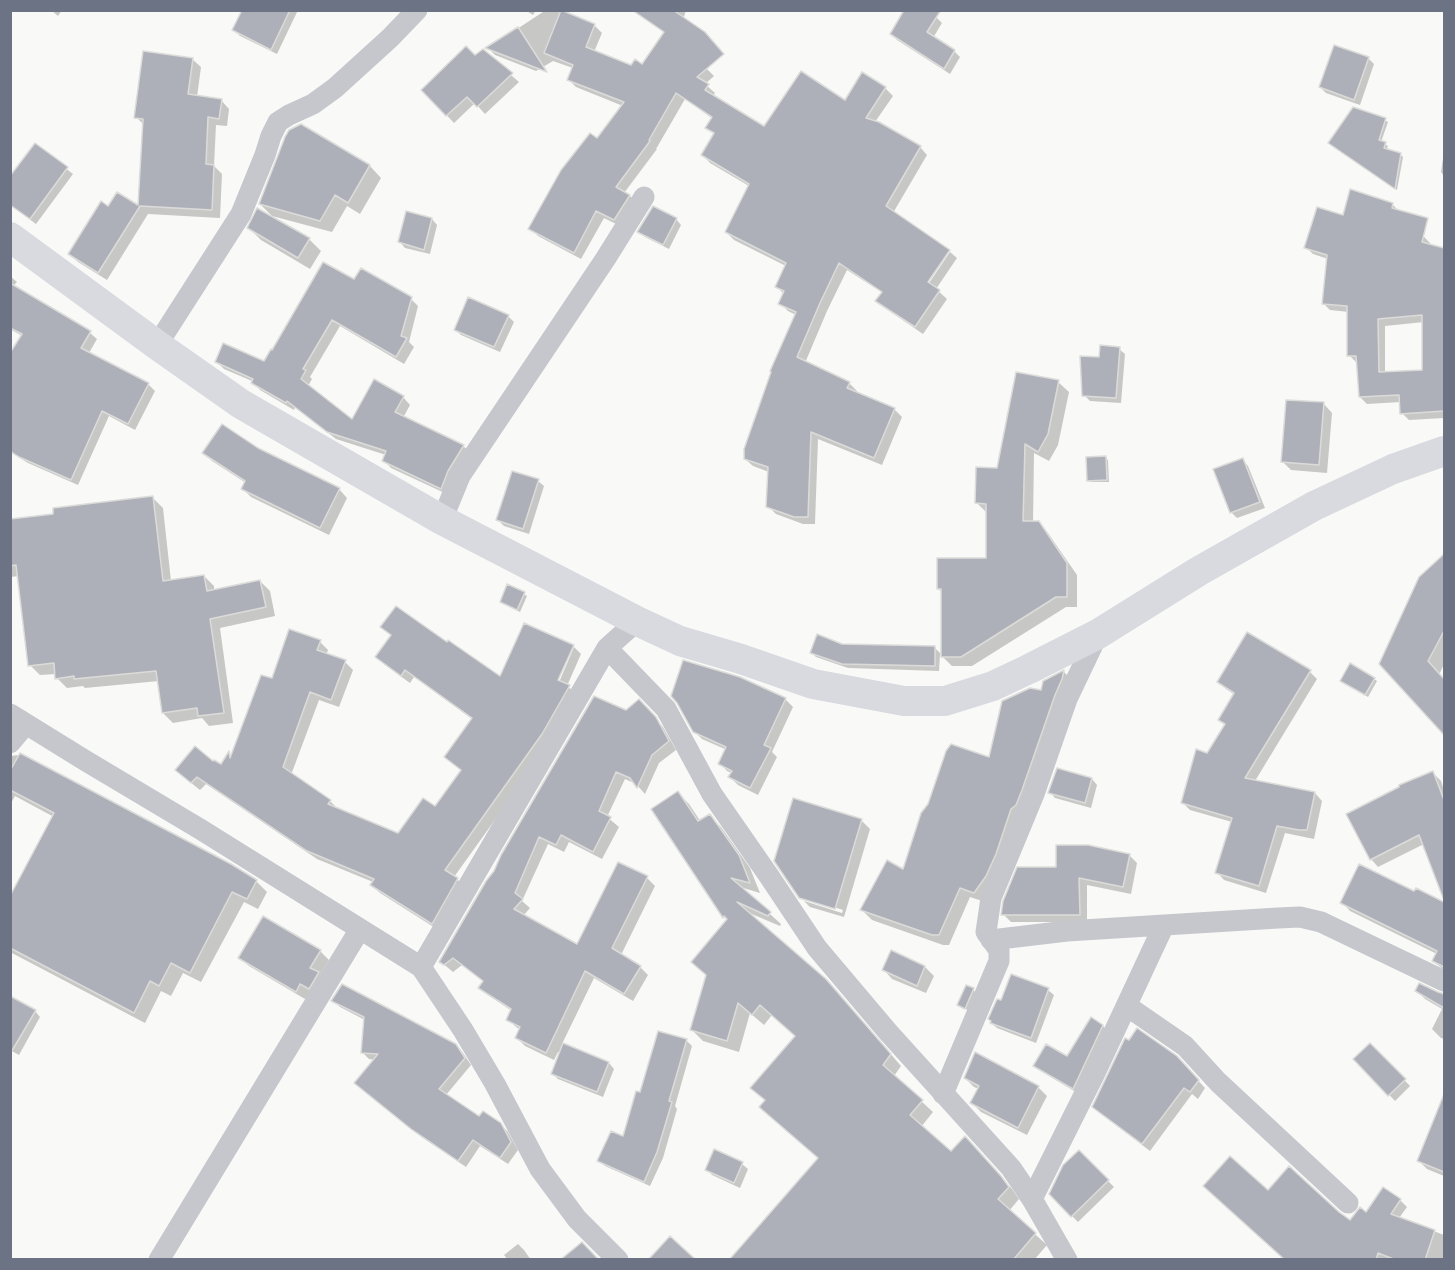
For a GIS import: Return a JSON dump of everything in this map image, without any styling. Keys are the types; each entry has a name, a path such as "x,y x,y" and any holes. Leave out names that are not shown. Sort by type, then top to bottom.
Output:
{"main road":[{"path":"10,237 241,404 442,520 680,641 813,684 904,701 945,700 993,686 1098,634 1199,571 1314,506 1393,469 1444,451"}],"street":[{"path":"158,345 241,214 278,122 313,104 335,88 417,10"},
{"path":"442,520 460,476 606,258 644,197"},
{"path":"421,967 608,648 637,621"},
{"path":"943,1094 999,961 999,950 987,935 986,928 991,898 1034,794 1066,699 1098,634"},
{"path":"608,648 666,709 712,794 817,948 888,1032 1011,1168 1032,1199 1066,1260"},
{"path":"10,743 18,719 421,967 490,1075 540,1169 577,1219 618,1260"},
{"path":"991,940 1067,932 1300,917 1321,922 1444,981"},
{"path":"1032,1199 1094,1075 1164,925"},
{"path":"159,1260 360,929"},
{"path":"1127,1006 1185,1046 1218,1082 1348,1203"}],"building":[{"path":"242,10 290,10 271,50 232,30"},
{"path":"561,10 595,24 586,47 631,65 635,59 642,64 664,32 632,10 673,10 705,32 724,54 697,77 709,84 705,90 764,126 801,71 845,100 862,72 886,87 866,118 879,122 921,146 886,206 950,250 928,282 940,290 915,327 875,301 882,292 839,263 797,357 850,382 847,388 895,408 874,458 811,432 808,517 794,517 766,507 768,467 744,459 744,449 770,371 796,312 778,304 784,291 775,287 786,263 725,232 749,184 701,155 714,133 705,128 712,117 676,93 650,141 616,187 630,195 614,220 596,211 574,253 528,229 561,170 590,133 597,138 624,102 567,80 573,65 544,53"},
{"path":"904,10 941,10 927,32 955,50 944,69 890,34"},
{"path":"518,27 547,72 485,48"},
{"path":"1334,45 1369,57 1354,100 1319,87"},
{"path":"466,46 475,55 483,49 513,73 477,107 467,97 446,116 421,90"},
{"path":"143,51 193,58 188,94 222,99 219,119 208,117 206,164 214,165 212,210 140,206 98,273 68,254 101,201 108,206 117,192 138,205 143,119 134,118"},
{"path":"1353,107 1386,118 1379,140 1386,142 1384,148 1401,153 1395,189 1328,143"},
{"path":"301,124 370,165 348,203 335,195 320,221 259,204 285,137 289,130"},
{"path":"35,143 68,167 30,219 10,205 10,176"},
{"path":"1350,189 1393,203 1392,208 1428,218 1422,242 1444,248 1444,411 1400,414 1399,395 1359,397 1356,356 1347,356 1347,306 1322,304 1327,255 1304,248 1317,207 1343,215","holes":["1422,315 1422,370 1379,372 1378,319"]},
{"path":"653,206 677,218 663,245 637,232"},
{"path":"257,208 310,238 298,258 247,228"},
{"path":"406,211 432,218 424,250 398,242"},
{"path":"323,262 354,279 361,268 412,297 401,336 407,338 396,357 332,320 303,369 306,370 301,379 352,419 374,379 404,396 395,412 464,445 448,471 441,489 382,461 386,451 327,432 287,401 286,403 251,383 253,379 215,362 223,343 264,361"},
{"path":"10,283 91,331 81,348 149,383 128,424 102,411 71,480 10,451 10,353 22,334 10,328"},
{"path":"468,297 509,315 494,347 454,330"},
{"path":"1100,345 1120,347 1116,398 1082,396 1080,356 1099,357"},
{"path":"1016,372 1059,380 1048,434 1038,452 1025,444 1023,521 1039,521 1067,563 1067,597 1056,597 961,657 941,657 941,589 937,589 937,558 986,558 986,504 975,503 976,467 997,468"},
{"path":"1286,400 1324,402 1319,465 1281,462"},
{"path":"222,424 258,448 340,488 320,528 241,489 245,481 202,453"},
{"path":"1106,456 1107,480 1087,481 1086,457"},
{"path":"1243,458 1260,502 1230,513 1213,469"},
{"path":"512,471 539,479 523,529 496,520"},
{"path":"153,496 163,581 204,575 207,591 260,580 266,607 210,619 224,713 198,716 197,708 162,713 156,671 55,679 54,663 28,666 16,565 10,566 10,519 53,514 53,508"},
{"path":"1444,554 1444,631 1428,661 1444,679 1444,735 1379,664 1419,577"},
{"path":"507,584 525,592 517,610 500,602"},
{"path":"396,606 500,676 524,623 574,645 558,680 570,685 542,734 445,870 458,878 432,924 370,885 374,879 307,851 197,777 191,783 175,770 195,746 213,761 221,764 229,751 230,758 261,675 272,678 289,629 321,640 317,650 346,660 331,700 310,692 283,767 331,800 328,804 398,833 423,798 435,806 461,770 444,757 472,718 405,670 401,676 375,657 391,635 380,627"},
{"path":"1247,632 1311,670 1245,778 1315,792 1307,830 1277,826 1259,886 1215,873 1232,818 1181,803 1196,749 1207,753 1225,724 1218,720 1234,693 1217,682"},
{"path":"817,634 842,644 935,646 935,666 842,664 810,653"},
{"path":"683,660 740,677 786,698 764,745 771,748 750,788 728,777 732,771 718,764 726,747 693,732 671,696"},
{"path":"1350,663 1375,678 1365,695 1340,681"},
{"path":"1064,670 1022,790 1016,805 1011,809 986,876 974,893 960,888 939,935 932,935 860,910 887,860 903,869 921,813 928,804 946,751 951,744 989,757 1002,701 1030,688 1041,690 1043,681"},
{"path":"594,696 626,710 639,699 656,717 669,741 652,755 637,788 630,778 616,772 599,811 611,817 593,852 561,835 556,845 539,837 515,893 523,899 514,909 577,944 618,862 648,876 612,948 641,966 624,994 585,971 546,1053 515,1038 520,1027 506,1020 511,1009 478,988 483,981 453,958 444,965 439,962"},
{"path":"20,753 231,864 257,880 247,899 232,892 190,973 171,963 159,986 150,981 134,1013 10,948 10,896 54,813 10,790 10,771"},
{"path":"1057,768 1092,778 1085,803 1048,793"},
{"path":"1433,771 1444,800 1444,898 1419,835 1370,860 1346,814 1399,785"},
{"path":"678,791 698,821 710,814 739,855 750,883 731,878 771,912 768,916 737,902 826,979 891,1054 883,1065 923,1100 910,1115 951,1151 965,1136 1009,1187 998,1199 1036,1233 1013,1260 729,1260 818,1158 759,1107 765,1100 750,1088 795,1036 760,1005 752,1015 738,1003 727,1041 690,1030 706,975 691,962 727,919 724,916 723,918 651,809"},
{"path":"793,798 862,819 835,909 799,898 774,861"},
{"path":"1056,845 1088,845 1130,854 1123,887 1079,878 1080,915 1001,915 1003,901 1017,867 1056,867"},
{"path":"1359,864 1414,891 1416,888 1444,902 1444,967 1432,961 1437,951 1340,903"},
{"path":"263,916 321,950 310,968 319,972 309,989 300,984 296,992 238,958"},
{"path":"891,950 925,966 917,986 882,970"},
{"path":"1011,974 1049,988 1031,1038 990,1023 988,1019 997,999 1001,1000"},
{"path":"1419,983 1444,994 1444,1008 1415,991"},
{"path":"342,984 456,1044 465,1058 439,1089 479,1116 483,1111 501,1123 511,1142 500,1158 473,1140 458,1161 411,1129 354,1083 378,1054 361,1053 364,1017 331,1001"},
{"path":"966,985 974,988 965,1009 957,1005"},
{"path":"10,996 36,1010 10,1054"},
{"path":"1091,1017 1103,1025 1073,1089 1033,1066 1046,1044 1067,1056"},
{"path":"1137,1028 1177,1056 1199,1080 1190,1092 1184,1088 1142,1144 1092,1107 1125,1038 1129,1040"},
{"path":"658,1031 687,1039 657,1152 644,1182 597,1161 611,1131 623,1136 636,1091 640,1092"},
{"path":"563,1043 609,1062 597,1092 551,1074"},
{"path":"1370,1043 1406,1079 1388,1096 1353,1059"},
{"path":"975,1052 1039,1086 1018,1128 970,1103 979,1086 964,1078"},
{"path":"1444,1094 1444,1172 1417,1161"},
{"path":"714,1149 743,1162 734,1183 705,1170"},
{"path":"1079,1150 1109,1180 1071,1217 1049,1194 1063,1165"},
{"path":"1230,1156 1268,1190 1289,1166 1350,1220 1360,1207 1366,1212 1383,1187 1401,1199 1391,1214 1435,1230 1425,1260 1396,1260 1378,1253 1376,1260 1285,1260 1203,1186"},
{"path":"670,1236 696,1260 648,1260"},
{"path":"582,1242 599,1260 560,1260"}]}
